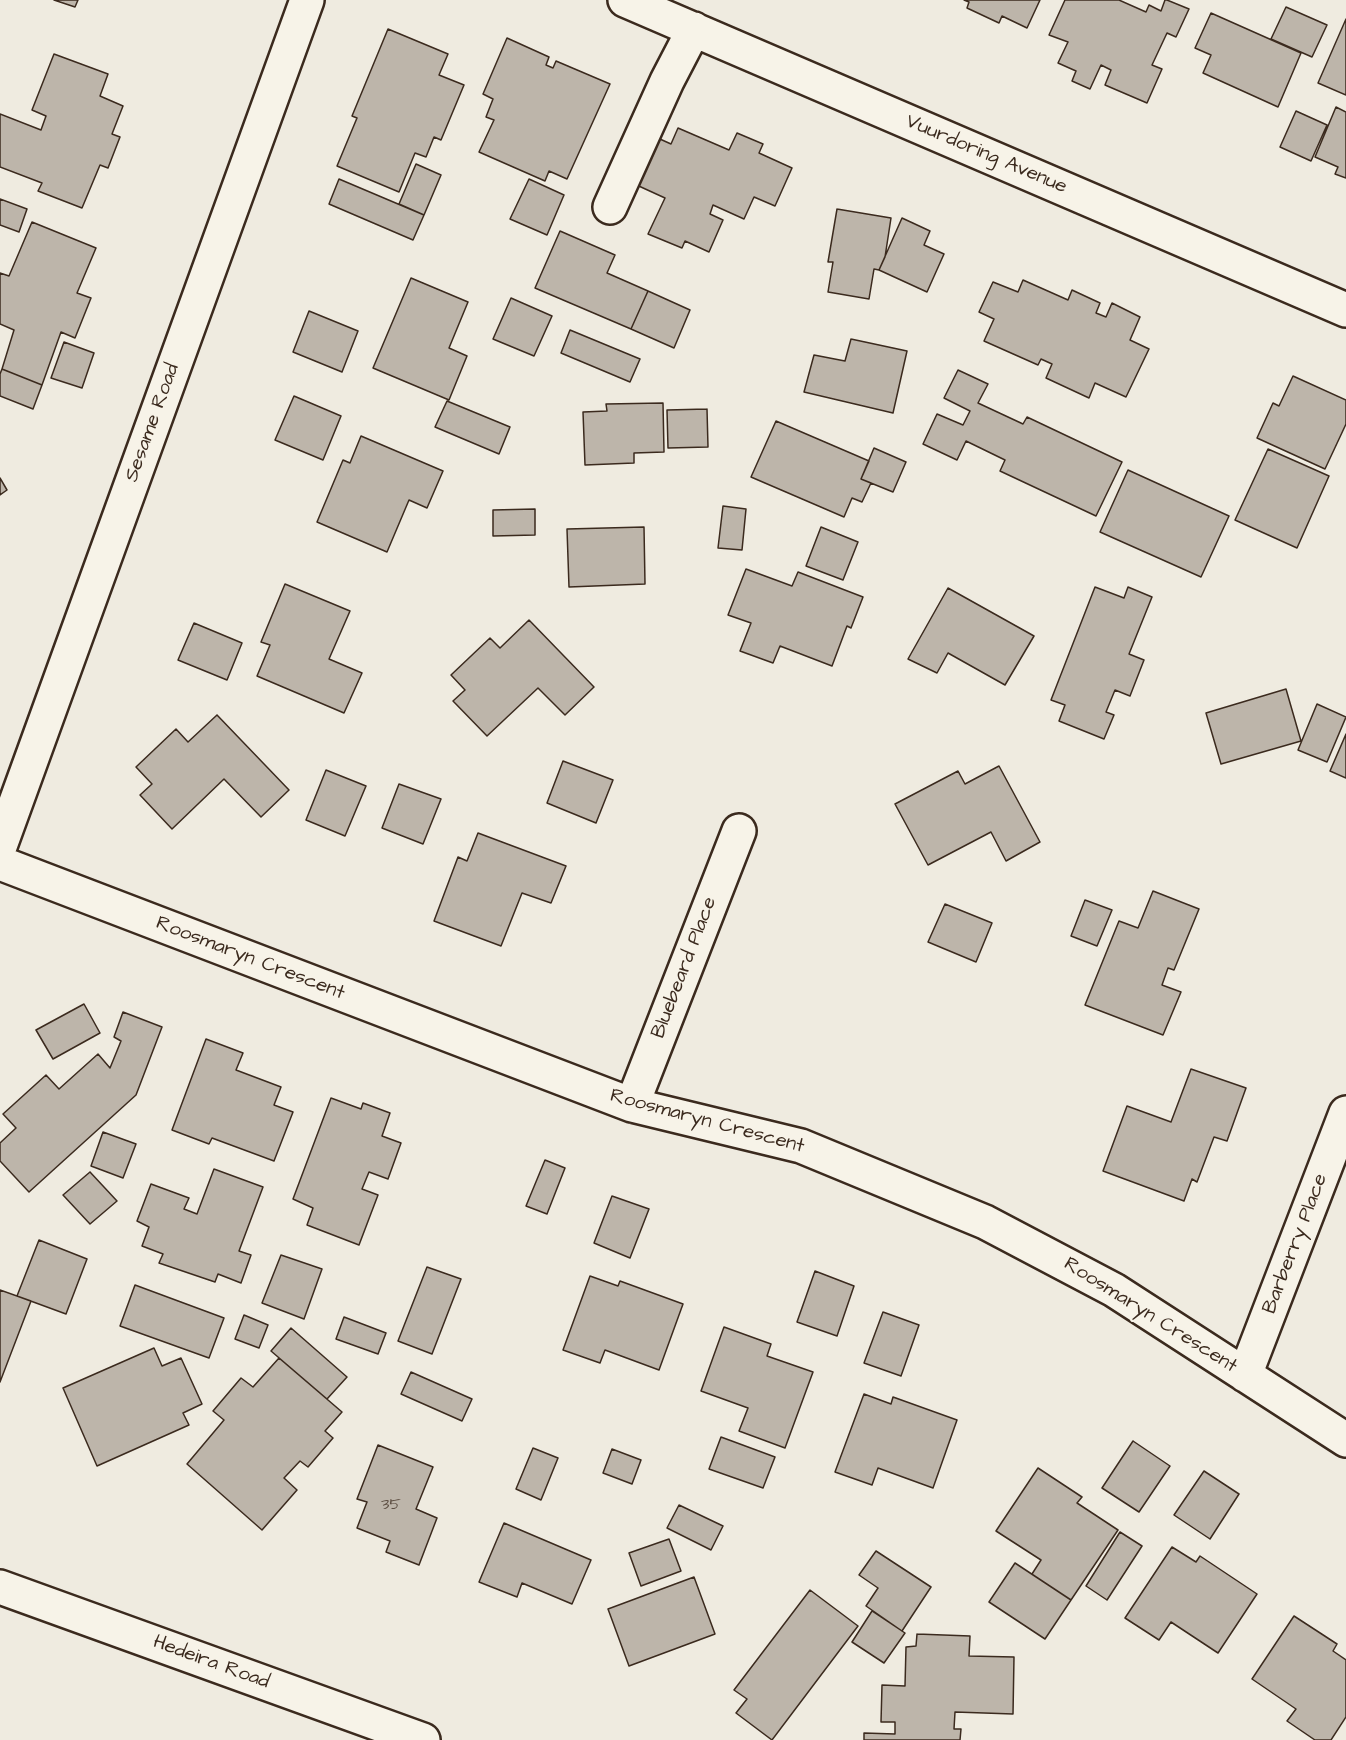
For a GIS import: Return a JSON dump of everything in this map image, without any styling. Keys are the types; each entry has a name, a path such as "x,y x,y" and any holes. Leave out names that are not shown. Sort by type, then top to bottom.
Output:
{"street":[{"name":"Sesame Road","path":"0,846 307,0"},
{"name":"Vuurdoring Avenue","path":"625,0 1346,310"},
{"path":"610,207 694,29"},
{"name":"Bluebeard Place","path":"632,1105 739,831"},
{"name":"Roosmaryn Crescent","path":"0,863 632,1105 801,1146 985,1222 1114,1290 1346,1440"},
{"name":"Barberry Place","path":"1245,1375 1346,1113"},
{"name":"Hedeira Road","path":"0,1587 423,1740"}],"building":[{"path":"54,0 78,0 75,7"},
{"path":"964,0 1040,0 1027,28 1002,16 999,23 967,8 969,2"},
{"path":"1065,0 1119,0 1146,12 1149,5 1161,11 1167,0 1189,9 1176,37 1167,33 1152,65 1162,69 1147,103 1105,85 1111,70 1101,65 1090,89 1072,81 1076,71 1058,63 1068,42 1049,35"},
{"path":"1286,7 1327,25 1312,57 1271,39"},
{"path":"1211,13 1301,53 1278,107 1203,73 1211,55 1195,48"},
{"path":"1346,19 1346,95 1318,83"},
{"path":"388,29 448,54 439,75 464,85 441,140 434,137 426,157 415,153 399,192 337,166 357,118 352,116"},
{"path":"507,38 549,57 546,65 553,68 556,61 610,84 567,179 549,171 545,181 479,152 494,120 486,117 493,99 483,94"},
{"path":"54,54 108,74 100,96 123,106 112,134 120,137 108,168 100,165 82,208 38,191 42,183 0,167 0,114 41,130 46,116 32,110"},
{"path":"1336,107 1346,112 1346,178 1335,174 1338,167 1315,157"},
{"path":"1296,111 1327,125 1311,161 1280,147"},
{"path":"678,128 729,150 737,133 763,144 759,153 792,168 775,206 754,197 744,219 713,205 710,214 723,220 709,252 685,241 682,248 648,234 665,198 630,182 651,135 671,144"},
{"path":"416,164 441,175 424,215 399,204"},
{"path":"339,179 424,215 413,240 329,204"},
{"path":"529,179 564,195 547,235 510,219"},
{"path":"0,199 27,209 19,232 0,225"},
{"path":"837,209 891,218 885,257 879,270 874,269 869,299 828,292 833,262 828,262"},
{"path":"902,218 930,231 924,245 944,254 927,292 879,270"},
{"path":"32,222 96,248 77,293 91,298 75,338 61,332 42,385 2,369 14,330 0,324 0,273 9,276"},
{"path":"560,231 615,255 607,273 648,291 631,329 535,288"},
{"path":"411,278 468,302 449,348 467,356 449,400 373,368"},
{"path":"1023,280 1068,300 1072,290 1100,303 1096,313 1106,317 1112,303 1140,317 1130,340 1149,349 1126,397 1095,383 1089,398 1046,378 1052,364 1041,359 1038,365 984,341 994,319 979,312 993,282 1018,292"},
{"path":"648,291 690,310 674,348 631,329"},
{"path":"511,298 552,316 534,356 493,339"},
{"path":"309,311 358,331 342,372 293,352"},
{"path":"570,330 640,359 630,382 561,353"},
{"path":"851,339 907,351 893,413 804,392 814,355 845,361"},
{"path":"64,342 94,353 82,388 51,378"},
{"path":"2,369 42,385 33,409 0,396"},
{"path":"958,370 988,384 978,403 1023,424 1027,417 1122,462 1096,516 1000,471 1005,460 966,441 957,460 923,444 937,414 963,425 970,411 944,398"},
{"path":"1293,376 1346,400 1346,424 1325,469 1257,438 1273,403 1279,406"},
{"path":"294,396 341,416 323,460 275,440"},
{"path":"447,401 510,427 499,454 435,427"},
{"path":"663,403 664,452 634,453 634,463 585,465 583,412 607,411 606,404"},
{"path":"707,409 708,447 668,448 667,410"},
{"path":"776,421 869,461 861,479 871,483 862,502 852,498 844,517 751,477"},
{"path":"361,436 443,471 427,508 409,500 387,552 317,522 343,460 350,463"},
{"path":"874,448 906,462 893,492 861,479"},
{"path":"1268,449 1329,476 1297,548 1235,520"},
{"path":"1128,470 1229,516 1201,577 1100,532"},
{"path":"0,478 7,490 0,495"},
{"path":"723,506 746,509 742,550 718,548"},
{"path":"535,509 535,535 493,536 493,510"},
{"path":"644,527 645,584 569,587 567,529"},
{"path":"821,527 858,542 843,580 806,566"},
{"path":"746,569 792,586 798,572 863,597 851,628 847,626 832,666 780,646 773,663 740,651 751,623 728,615"},
{"path":"285,584 350,611 329,659 362,673 344,713 257,676 270,645 261,642"},
{"path":"1095,587 1124,598 1128,587 1152,597 1129,654 1144,660 1130,696 1115,690 1106,712 1114,715 1104,739 1059,721 1065,705 1051,700"},
{"path":"948,588 1034,636 1005,685 948,653 937,673 908,659"},
{"path":"529,620 594,687 565,715 538,688 487,736 453,701 465,690 451,675 490,638 500,648"},
{"path":"194,623 242,643 227,680 178,660"},
{"path":"1286,689 1301,741 1221,764 1206,713"},
{"path":"1317,704 1346,717 1327,762 1298,750"},
{"path":"217,715 289,790 261,817 224,779 172,829 140,795 152,784 136,767 176,729 188,742"},
{"path":"1346,734 1346,778 1330,771"},
{"path":"563,761 613,780 596,823 547,803"},
{"path":"999,766 1040,842 1006,861 991,832 928,865 895,804 958,771 965,784"},
{"path":"326,770 366,786 345,836 306,820"},
{"path":"399,784 441,799 423,844 382,828"},
{"path":"478,833 566,866 551,903 522,893 501,946 434,921 458,857 467,861"},
{"path":"1153,891 1199,909 1174,970 1168,968 1162,985 1181,992 1163,1035 1085,1005 1119,921 1138,928"},
{"path":"1085,900 1112,910 1097,946 1071,936"},
{"path":"945,904 992,923 976,962 928,942"},
{"path":"84,1004 100,1033 53,1059 36,1030"},
{"path":"123,1012 162,1027 136,1095 29,1192 0,1161 0,1143 16,1128 3,1114 46,1075 59,1089 98,1054 110,1068 121,1041 114,1037"},
{"path":"206,1039 243,1053 236,1070 281,1087 274,1105 293,1112 274,1161 212,1138 209,1144 172,1130"},
{"path":"1191,1069 1246,1088 1227,1141 1214,1137 1197,1182 1192,1179 1184,1201 1103,1171 1127,1106 1171,1122"},
{"path":"331,1098 361,1109 363,1103 390,1113 382,1136 401,1143 388,1179 369,1172 362,1189 378,1195 359,1245 307,1225 313,1208 293,1199"},
{"path":"103,1132 136,1144 123,1178 91,1166"},
{"path":"545,1160 565,1168 547,1214 526,1206"},
{"path":"214,1169 263,1187 239,1251 251,1255 241,1283 218,1274 215,1282 159,1263 163,1254 142,1246 149,1227 137,1221 151,1184 189,1198 184,1209 197,1214"},
{"path":"90,1172 117,1201 90,1224 63,1195"},
{"path":"612,1196 649,1209 630,1258 594,1243"},
{"path":"39,1240 87,1259 66,1314 17,1296"},
{"path":"281,1255 322,1269 304,1319 262,1303"},
{"path":"427,1267 461,1279 432,1354 398,1341"},
{"path":"815,1271 854,1286 837,1336 797,1322"},
{"path":"590,1276 618,1286 620,1281 683,1304 659,1370 605,1350 600,1363 563,1350"},
{"path":"135,1285 224,1318 209,1358 120,1326"},
{"path":"0,1290 31,1301 0,1382"},
{"path":"883,1312 919,1325 901,1376 864,1363"},
{"path":"244,1315 268,1325 259,1348 235,1339"},
{"path":"344,1317 386,1333 378,1354 336,1339"},
{"path":"724,1327 771,1344 767,1356 813,1372 785,1448 739,1431 748,1408 701,1391"},
{"path":"291,1328 347,1377 327,1399 271,1351"},
{"path":"154,1348 162,1366 181,1358 202,1404 183,1413 189,1425 97,1466 63,1388"},
{"path":"279,1358 342,1412 325,1431 333,1438 308,1467 300,1461 284,1478 297,1490 262,1530 187,1464 224,1420 213,1411 241,1378 253,1387"},
{"path":"411,1372 472,1399 462,1421 401,1394"},
{"path":"864,1394 891,1404 893,1397 957,1420 933,1488 878,1468 872,1485 835,1472"},
{"path":"721,1437 775,1457 763,1488 709,1469"},
{"path":"1133,1441 1170,1466 1139,1512 1102,1488"},
{"path":"378,1445 433,1467 416,1509 437,1518 419,1565 386,1552 390,1541 357,1528 367,1502 357,1499"},
{"path":"533,1448 558,1458 541,1500 516,1489"},
{"path":"612,1449 641,1460 632,1484 603,1473"},
{"path":"1038,1468 1082,1497 1077,1503 1118,1530 1071,1600 1032,1574 1041,1560 996,1531"},
{"path":"1204,1471 1239,1494 1210,1539 1174,1515"},
{"path":"679,1505 723,1526 711,1550 667,1528"},
{"path":"504,1523 591,1560 572,1604 522,1583 517,1597 479,1582"},
{"path":"1120,1532 1142,1546 1107,1600 1086,1586"},
{"path":"669,1539 681,1571 641,1586 629,1553"},
{"path":"1172,1547 1196,1562 1200,1556 1257,1594 1218,1653 1171,1622 1159,1640 1125,1618"},
{"path":"876,1551 931,1587 902,1631 866,1606 878,1588 859,1575"},
{"path":"1015,1563 1071,1600 1045,1639 989,1602"},
{"path":"694,1577 715,1634 629,1666 608,1609"},
{"path":"810,1590 858,1626 772,1740 736,1713 747,1699 734,1690"},
{"path":"872,1611 905,1633 884,1663 852,1642"},
{"path":"1294,1616 1337,1644 1333,1651 1346,1660 1346,1717 1331,1740 1315,1740 1287,1721 1296,1709 1252,1679"},
{"path":"917,1634 970,1636 969,1656 1014,1657 1013,1714 955,1712 954,1729 961,1729 960,1740 864,1740 864,1733 895,1734 895,1722 881,1722 882,1685 905,1686 906,1647 916,1646"}]}
